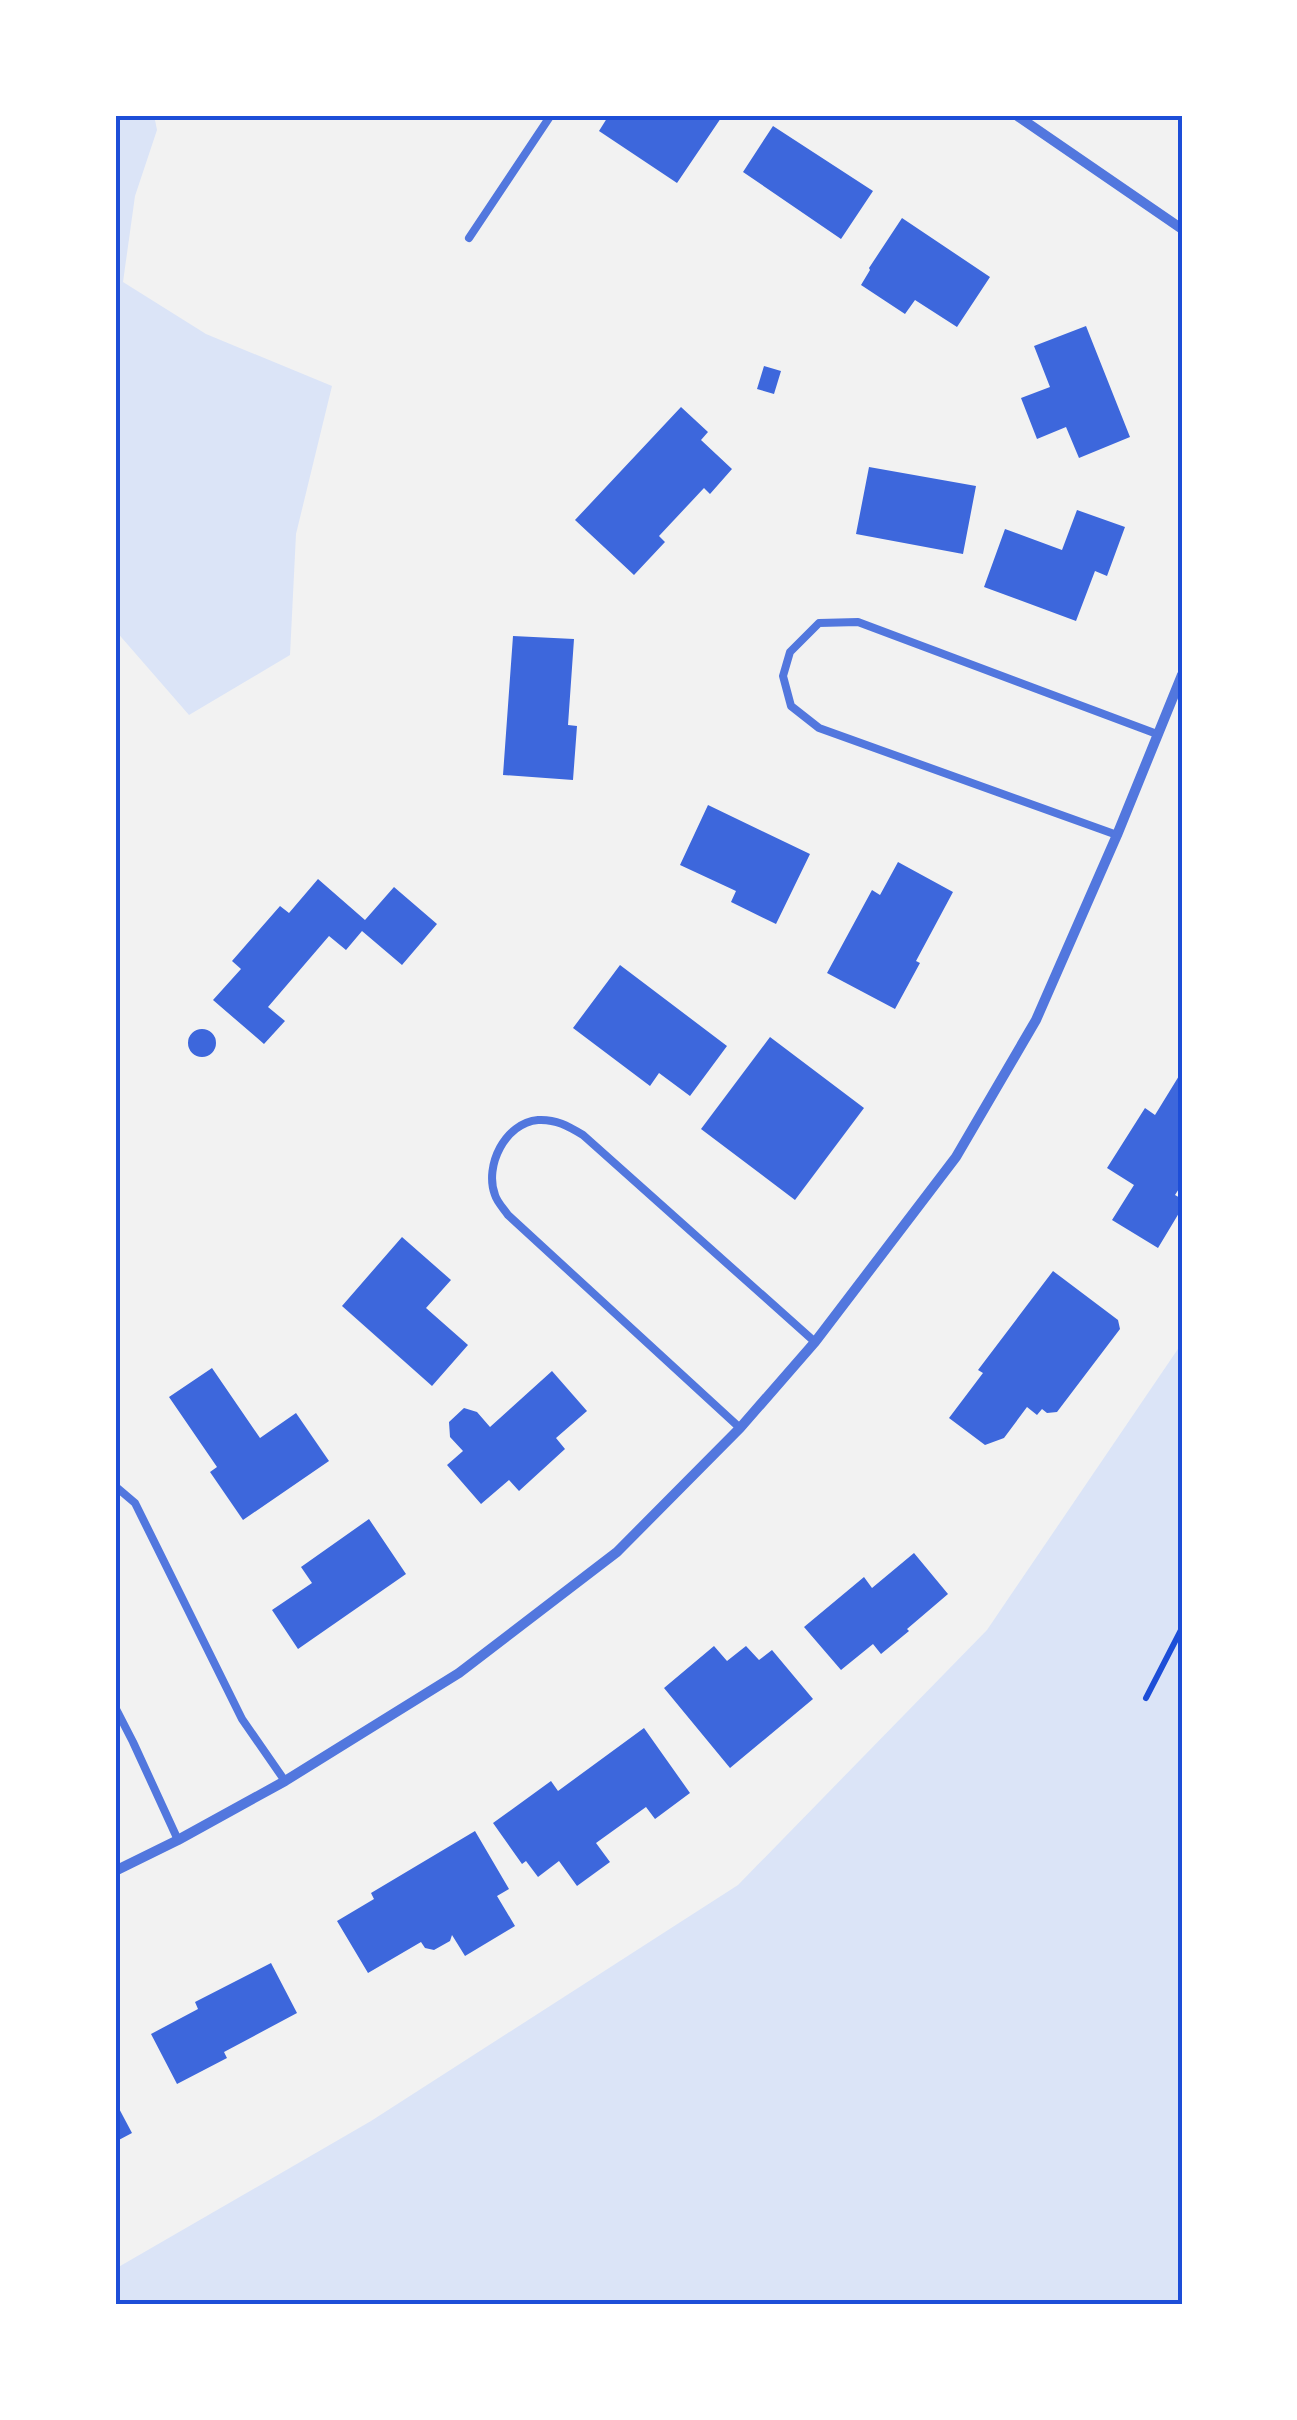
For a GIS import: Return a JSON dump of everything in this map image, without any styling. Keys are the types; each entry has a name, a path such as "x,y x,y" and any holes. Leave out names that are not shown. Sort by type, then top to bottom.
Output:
{"street":[{"path":"1016,115 1182,229"},
{"path":"115,1872 284,1781 459,1673 617,1552 740,1428 814,1342 956,1157 1036,1020 1182,675"}],"lane":[{"path":"469,238 551,115"},
{"path":"1117,835 819,728 791,706 783,676 790,652 819,623 858,622 1157,734"},
{"path":"740,1428 508,1215 495,1195 492,1176 494,1158 506,1138 534,1120 561,1122 583,1135 814,1342"},
{"path":"115,1486 134,1503 242,1720 284,1781"},
{"path":"115,1707 178,1840"}],"path":[{"path":"1146,1698 1182,1628"}],"shaded area":[{"path":"115,115 154,115 157,130 135,196 123,282 206,334 332,386 296,534 290,655 189,715 115,630"},
{"path":"1182,1343 1182,2305 115,2305 115,2269 371,2121 738,1885 987,1630"}],"building":[{"path":"609,115 723,115 677,183 599,131"},
{"path":"773,126 873,191 841,239 743,172"},
{"path":"902,218 990,277 957,327 915,300 905,314 861,285"},
{"path":"1086,326 1130,437 1079,458 1066,427 1037,439 1021,398 1050,387 1034,346"},
{"path":"764,366 781,371 774,394 757,389"},
{"path":"681,407 708,432 701,440 732,469 710,494 704,488 659,536 665,542 634,575 575,520"},
{"path":"869,467 976,486 963,554 856,534"},
{"path":"1077,510 1125,527 1107,576 1095,571 1076,621 984,587 1005,529 1062,550"},
{"path":"513,636 574,639 568,725 577,726 573,780 503,775"},
{"path":"708,805 810,854 776,924 731,902 736,891 680,865"},
{"path":"898,862 953,892 895,1009 827,973 872,890 880,895"},
{"path":"318,879 365,920 394,887 437,924 402,965 362,931 346,950 329,936 268,1007 285,1021 264,1044 213,1000 241,969 232,961 280,906 289,913"},
{"path":"620,965 727,1046 690,1096 659,1073 650,1086 573,1028"},
{"path":"202,1029 212,1033 216,1043 212,1053 202,1057 192,1053 188,1043 192,1033"},
{"path":"770,1037 864,1108 795,1200 701,1129"},
{"path":"1182,1071 1182,1184 1175,1195 1182,1199 1182,1208 1158,1248 1112,1220 1134,1185 1107,1168 1145,1108 1155,1115"},
{"path":"402,1237 451,1280 426,1308 468,1345 432,1386 342,1306"},
{"path":"1053,1271 1118,1320 1120,1329 1057,1412 1042,1409 1037,1415 1027,1407 1004,1438 985,1445 949,1418 983,1373 978,1370"},
{"path":"212,1368 260,1438 296,1413 329,1461 243,1520 210,1472 217,1467 169,1397"},
{"path":"552,1371 587,1411 556,1438 565,1449 519,1491 509,1480 481,1504 447,1465 463,1451 450,1437 449,1422 464,1408 477,1412 490,1427"},
{"path":"369,1519 406,1574 298,1649 272,1610 312,1583 301,1567"},
{"path":"914,1553 948,1594 881,1654 873,1644 841,1670 804,1627 864,1577 872,1588"},
{"path":"714,1646 727,1661 746,1646 759,1660 772,1650 813,1699 730,1768 664,1688"},
{"path":"644,1728 690,1793 655,1819 646,1807 596,1843 610,1862 577,1886 559,1861 538,1877 526,1861 522,1864 493,1823 551,1781 558,1791"},
{"path":"475,1831 509,1889 497,1896 515,1926 465,1956 452,1935 450,1941 434,1950 425,1948 421,1942 368,1973 337,1921 374,1899 371,1893"},
{"path":"271,1963 297,2013 224,2052 227,2058 177,2084 151,2034 198,2009 195,2002"},
{"path":"115,2101 132,2133 115,2142"}]}
